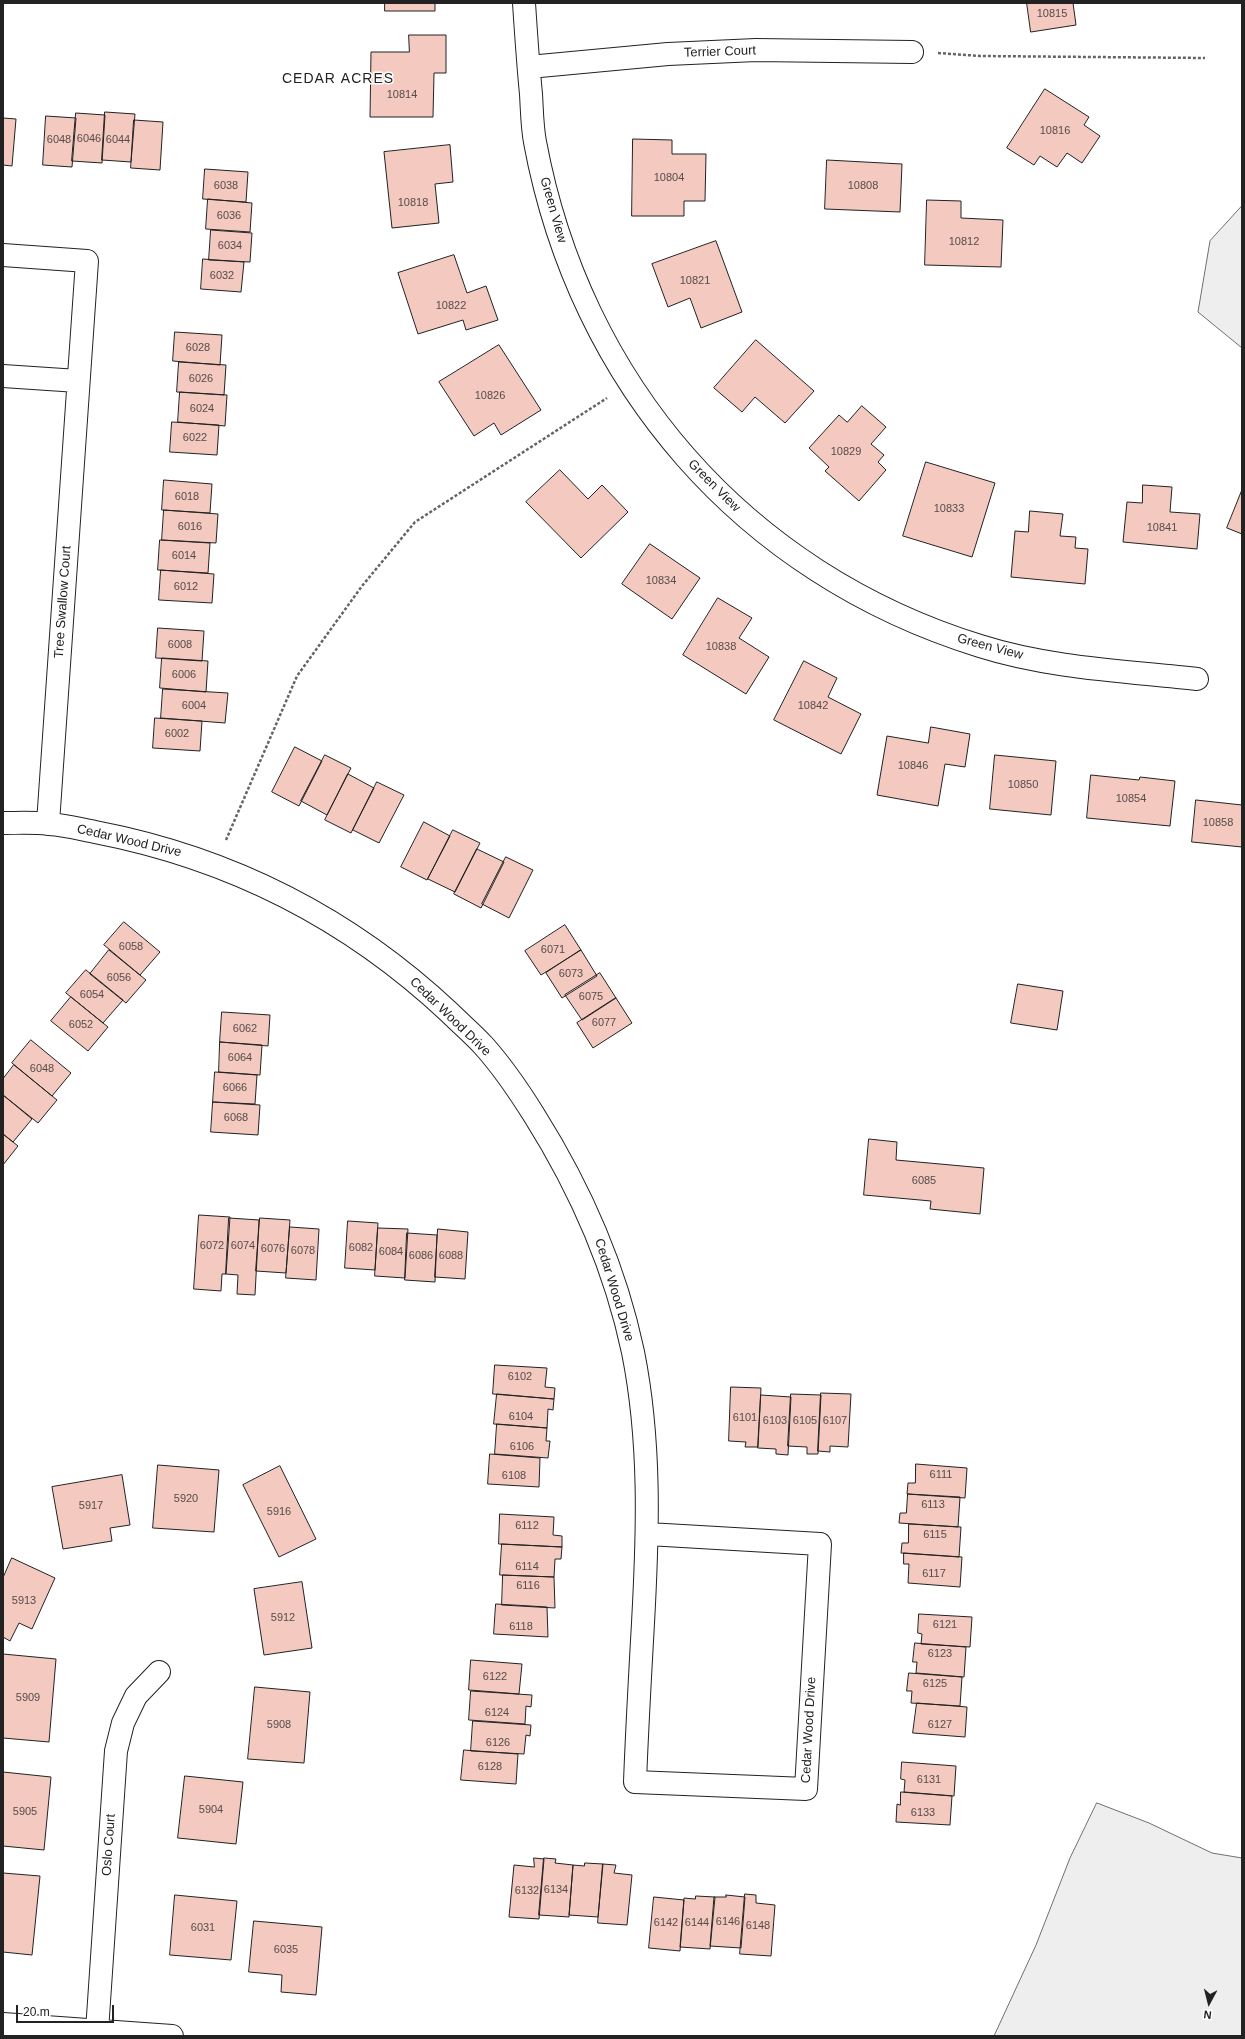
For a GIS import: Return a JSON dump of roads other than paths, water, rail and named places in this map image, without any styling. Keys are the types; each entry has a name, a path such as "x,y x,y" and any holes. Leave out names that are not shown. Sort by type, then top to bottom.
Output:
{"street":[{"name":"Green View","path":"524,3 534,140 548,200 565,252 596,324 629,383 666,436 711,486 752,523 813,569 872,603 929,629 982,647 1046,662 1197,679"},
{"name":"Terrier Court","path":"529,67 668,54 756,50 912,52"},
{"name":"Tree Swallow Court","path":"3,255 87,261 48,823"},
{"path":"3,376 78,382"},
{"name":"Cedar Wood Drive","path":"3,823 48,823 165,848 212,864 262,885 313,911 354,936 415,981 484,1045 524,1100 554,1147 578,1190 598,1236 618,1295 633,1352 643,1414 647,1473 648,1534 635,1782 806,1789 820,1544 648,1534"},
{"name":"Oslo Court","path":"97,2031 116,1750 123,1723 136,1696 159,1672"},
{"path":"3,2024 172,2036"}],"district":[{"name":"CEDAR ACRES","path":"338,79"}]}
